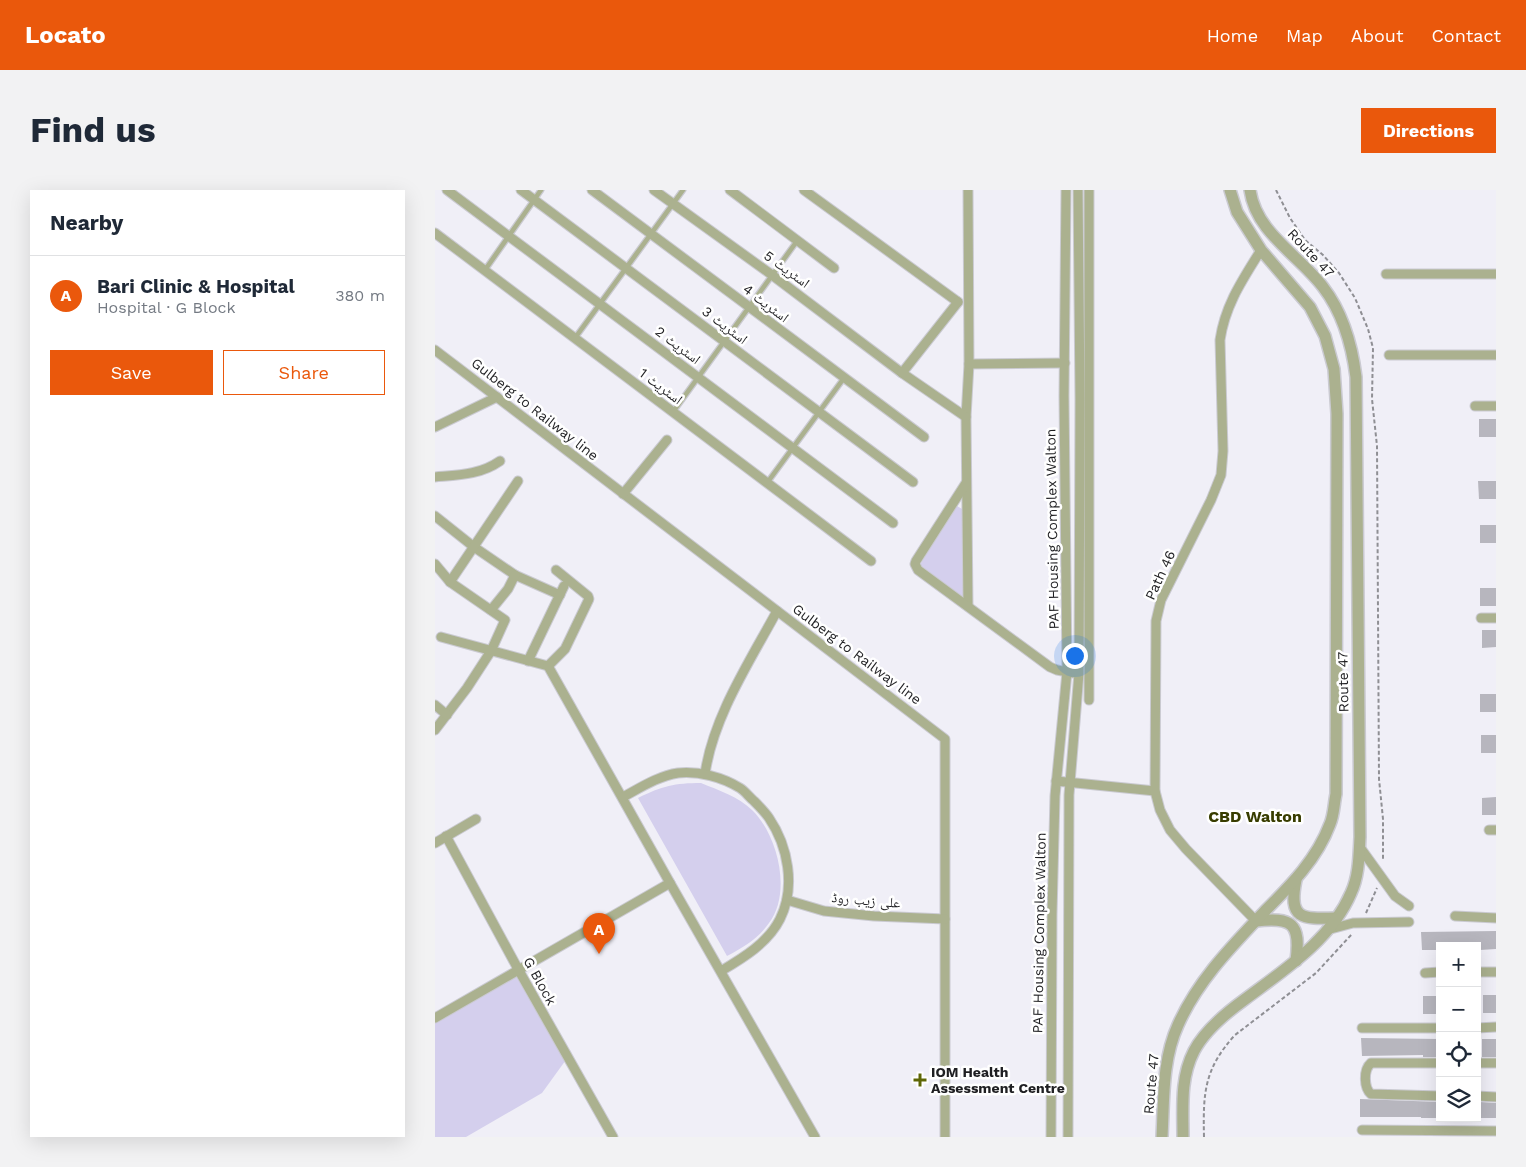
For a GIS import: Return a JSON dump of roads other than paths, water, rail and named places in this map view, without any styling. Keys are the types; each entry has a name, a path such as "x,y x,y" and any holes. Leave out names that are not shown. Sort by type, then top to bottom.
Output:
{"street":[{"name":"اسٹریٹ 2","path":"447,190 893,523"},
{"name":"اسٹریٹ 3","path":"521,190 913,482"},
{"name":"اسٹریٹ 4","path":"592,190 924,437"},
{"name":"اسٹریٹ 5","path":"654,190 772,275 902,373 966,417"},
{"path":"730,190 834,268"},
{"path":"804,190 958,302 968,304"},
{"path":"968,190 969,364 966,417 968,606"},
{"name":"PAF Housing Complex Walton","path":"1051,1137 1052,914 1056,781 1067,672 1066,190"},
{"name":"PAF Housing Complex Walton","path":"1068,1137 1070,783 1079,673 1080,389 1078,190"},
{"path":"1089,190 1089,700"},
{"name":"Route 47","path":"1162,1137 1164,1085 1168,1053 1177,1025 1199,985 1229,949 1303,872 1331,823 1335,794 1337,414 1334,369 1325,336 1310,307 1261,250 1237,212 1230,190"},
{"name":"Route 47","path":"1183,1137 1182,1088 1194,1051 1225,1015 1296,960 1327,930 1337,918 1351,893 1359,864 1356,377 1353,352 1345,327 1323,287 1269,230 1257,212 1250,190"},
{"name":"اسٹریٹ 1","path":"435,233 871,561"},
{"name":"Path 46","path":"1256,921 1186,849 1170,830 1160,810 1155,791 1155,621 1161,600 1221,476 1223,451 1220,340 1222,324 1228,306 1239,285 1261,250"},
{"path":"1386,274 1496,274"},
{"path":"902,373 958,302"},
{"name":"Gulberg to Railway line","path":"435,350 945,739 945,1137"},
{"path":"1389,355 1496,355"},
{"path":"969,364 1065,362"},
{"path":"435,427 497,397"},
{"path":"1475,406 1496,406"},
{"path":"623,494 667,440"},
{"path":"435,477 468,475 491,467 500,461"},
{"path":"450,582 518,481"},
{"path":"966,483 915,564 919,570 1050,667 1067,672 1089,673"},
{"path":"435,516 474,547 515,575 562,590 528,660"},
{"path":"435,564 450,582 505,620 491,651 435,730"},
{"path":"548,666 565,649 589,599 588,596 556,570"},
{"path":"491,610 508,589 515,575"},
{"path":"705,774 708,754 722,718 738,682 777,611"},
{"path":"1481,618 1496,618"},
{"path":"441,637 548,666 815,1137"},
{"path":"435,705 447,715"},
{"path":"623,797 653,781 678,773 705,774 741,788 769,817 784,847 788,872 787,900 780,920 764,940 745,957 721,971"},
{"path":"1056,781 1155,791"},
{"path":"435,843 476,819"},
{"name":"G Block","path":"446,836 518,970 613,1137"},
{"path":"1359,846 1395,896 1409,906"},
{"path":"1296,880 1293,904 1299,914 1316,919 1337,918"},
{"path":"435,1018 670,883"},
{"name":"علی زیب روڈ","path":"787,900 824,911 874,916 945,919"},
{"path":"1455,916 1496,918"},
{"path":"1256,921 1283,920 1292,926 1298,936 1296,960"},
{"path":"1327,930 1353,923 1409,922"},
{"path":"1425,973 1436,972"},
{"path":"1481,972 1496,972"},
{"path":"1362,1028 1436,1028"},
{"path":"1481,1028 1496,1028"},
{"path":"1436,1063 1371,1063 1367,1066 1365,1079 1368,1091 1371,1094 1436,1096"},
{"path":"1481,1063 1496,1063"},
{"path":"1481,1096 1496,1096"},
{"path":"1362,1130 1496,1131"}],"lane":[{"path":"485,270 541,190"},
{"path":"575,338 683,190"},
{"path":"673,412 797,240"},
{"path":"767,483 844,378"}],"place":[{"name":"Bari Clinic & Hospital","path":"599,954"},
{"name":"IOM Health Assessment Centre","path":"920,1080"}],"district":[{"name":"CBD Walton","path":"1255,816"}]}
